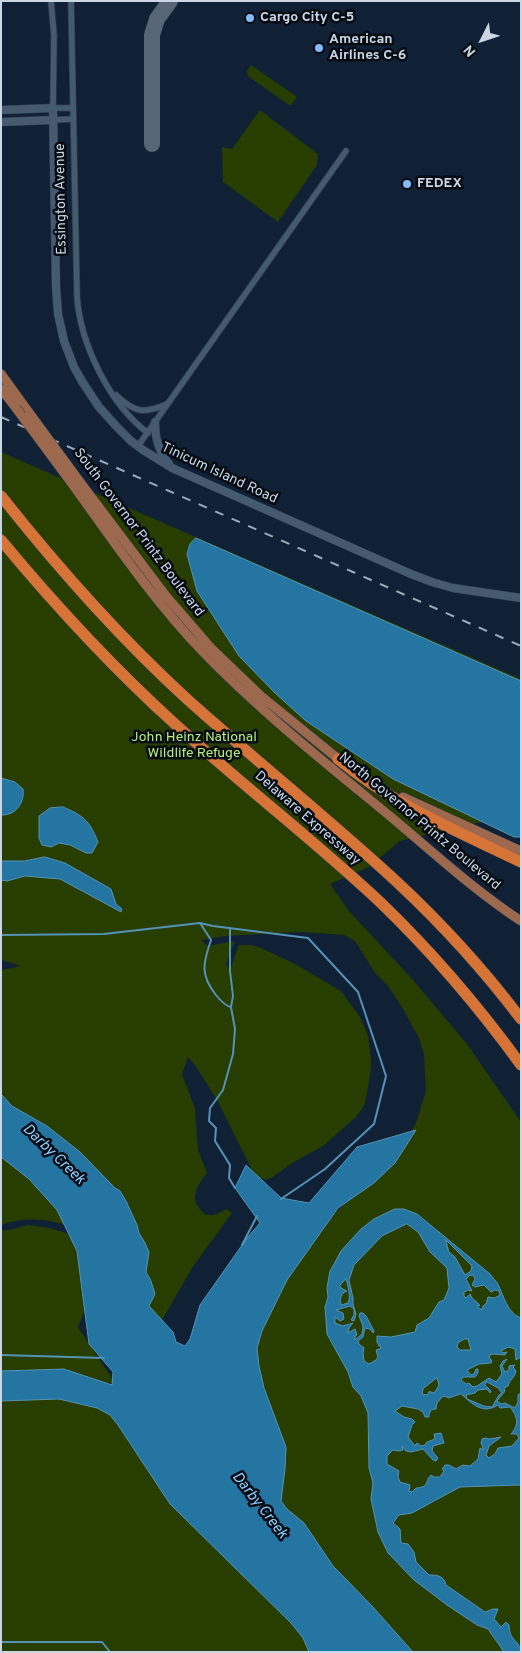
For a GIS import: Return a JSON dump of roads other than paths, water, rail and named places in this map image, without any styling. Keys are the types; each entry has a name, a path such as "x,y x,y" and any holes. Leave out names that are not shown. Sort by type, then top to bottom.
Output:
{"highway":[{"name":"Delaware Expressway","path":"1,496 62,570 138,652 203,713 398,883 445,930 491,982 521,1020"},
{"name":"Delaware Expressway","path":"1,540 63,613 142,693 193,740 346,872 391,914 444,968 521,1065"},
{"path":"338,759 363,779 408,807 445,827 521,862"}],"main road":[{"name":"South Governor Printz Boulevard","path":"1,374 166,596 216,653 272,706 338,759 397,794 521,851"},
{"name":"South Governor Printz Boulevard","path":"1,389 151,593 202,652 247,696 324,761"},
{"name":"North Governor Printz Boulevard","path":"324,761 490,900 521,921"}],"street":[{"path":"51,1 54,36 52,108"},
{"name":"Essington Avenue","path":"71,1 77,304 80,322 89,351 98,369 124,410 148,433"},
{"name":"Tinicum Island Road","path":"52,108 58,314 74,367 88,392 110,420 138,446 172,468 390,565 432,582 458,589 521,598"},
{"path":"1,110 73,108"},
{"path":"1,122 73,119"},
{"path":"138,446 346,151"},
{"path":"111,390 126,404 138,410 150,410 169,403"},
{"path":"155,422 158,448 172,468"}],"water":[{"path":"196,538 521,681 521,837 514,837 393,779 306,721 275,693 239,656 197,591 187,554 190,544"},
{"path":"1,778 15,782 23,789 21,803 15,811 6,815 1,815"},
{"path":"63,807 81,816 89,824 98,842 92,853 86,853 70,845 59,843 51,847 42,845 39,838 39,816 50,808"},
{"path":"45,857 65,863 111,889 116,904 122,909 121,912 60,879 25,876 7,881 1,880 1,861 24,861"},
{"name":"Darby Creek","path":"1,1094 12,1106 47,1126 80,1152 120,1191 149,1252 146,1272 155,1294 149,1306 173,1332 176,1342 185,1346 190,1339 200,1305 247,1238 260,1223 235,1188 246,1165 281,1198 309,1203 357,1147 416,1130 395,1163 374,1183 338,1208 287,1280 262,1331 257,1348 264,1388 286,1447 281,1501 287,1509 304,1523 333,1566 413,1652 309,1652 303,1638 291,1623 170,1504 110,1415 97,1408 59,1399 1,1401 1,1371 64,1369 112,1385 113,1372 89,1344 77,1251 57,1210 29,1179 1,1157"},
{"path":"395,1209 404,1209 417,1214 490,1274 498,1284 509,1308 516,1316 521,1318 521,1357 516,1360 515,1349 508,1347 501,1351 502,1353 507,1352 505,1355 490,1355 491,1363 479,1364 467,1370 471,1375 478,1369 475,1377 463,1377 461,1380 473,1387 489,1378 496,1382 502,1374 500,1366 503,1361 507,1359 502,1366 505,1372 509,1370 509,1366 515,1365 513,1367 516,1371 514,1375 497,1401 515,1408 518,1402 518,1395 521,1393 521,1485 460,1487 412,1513 399,1515 393,1523 400,1529 401,1543 408,1544 414,1552 416,1562 429,1575 442,1578 446,1585 485,1612 498,1609 494,1619 501,1627 506,1622 509,1625 512,1637 521,1652 504,1652 488,1629 477,1625 414,1580 388,1553 378,1532 371,1499 373,1483 369,1468 368,1413 361,1396 353,1387 348,1372 327,1334 325,1307 328,1297 327,1288 330,1271 341,1251 361,1229 374,1219","holes":["407,1224 418,1232 430,1252 447,1268 449,1288 444,1300 439,1302 429,1318 417,1325 415,1332 391,1337 377,1336 377,1342 381,1346 380,1349 376,1350 378,1357 369,1364 364,1361 364,1348 358,1341 363,1337 365,1328 370,1329 373,1333 374,1331 366,1316 360,1313 359,1316 363,1326 362,1334 355,1340 357,1335 355,1329 348,1333 353,1323 343,1326 335,1323 335,1317 340,1321 344,1319 343,1313 336,1310 350,1306 354,1309 354,1315 351,1320 354,1321 356,1314 349,1280 354,1265 382,1236","446,1240 472,1266 471,1271 465,1275 455,1257 449,1252","473,1275 475,1279 472,1285 475,1287 484,1285 491,1292 499,1291 500,1295 495,1298 488,1297 482,1310 477,1306 480,1305 470,1294 466,1298 464,1296 464,1292 472,1291 466,1279 469,1276","346,1279 349,1291 348,1303 341,1305 341,1296 347,1291 340,1286","468,1339 471,1350 460,1350 457,1347 458,1343","437,1378 439,1385 435,1392 432,1393 430,1391 427,1395 422,1394 423,1389","487,1382 498,1388 502,1393 492,1407 468,1399 482,1409 492,1408 498,1405 500,1408 510,1407 516,1420 516,1427 511,1434 517,1434 519,1438 512,1446 498,1448 495,1454 489,1458 486,1455 489,1446 501,1437 482,1439 481,1443 484,1450 480,1448 478,1459 470,1466 463,1465 456,1469 445,1465 440,1477 431,1475 423,1487 416,1488 412,1492 409,1491 410,1485 400,1482 398,1477 399,1471 387,1464 387,1456 393,1450 403,1450 402,1446 406,1451 411,1452 423,1449 436,1461 438,1458 432,1451 433,1446 444,1443 441,1433 434,1434 435,1439 427,1442 425,1445 421,1446 417,1443 415,1446 408,1437 415,1422 395,1411 402,1406 418,1409 423,1412 425,1417 429,1417 429,1414 436,1409 437,1403 442,1397 448,1398 461,1394 467,1399 466,1395 475,1393 478,1390 487,1389 490,1393 491,1391 485,1385"]}],"waterway":[{"path":"200,923 211,940 204,969 207,981 219,999 231,1007"},
{"path":"1,935 104,934 200,923 308,938 358,992 386,1076 374,1124 325,1169 281,1199"},
{"path":"230,928 230,971 233,996 231,1007 235,1029 233,1054 223,1090 210,1108 209,1121 216,1128 215,1141 230,1165 229,1178 235,1188"},
{"path":"242,1245 257,1216"},
{"path":"1,1355 104,1358"},
{"path":"1,1642 102,1642 110,1652"}],"railway":[{"path":"1,417 521,646"}],"place":[{"name":"Cargo City C-5","path":"250,18"},
{"name":"American Airlines C-6","path":"319,48"},
{"name":"FEDEX","path":"407,184"}],"park label":[{"name":"John Heinz National Wildlife Refuge","path":"194,746"}]}
